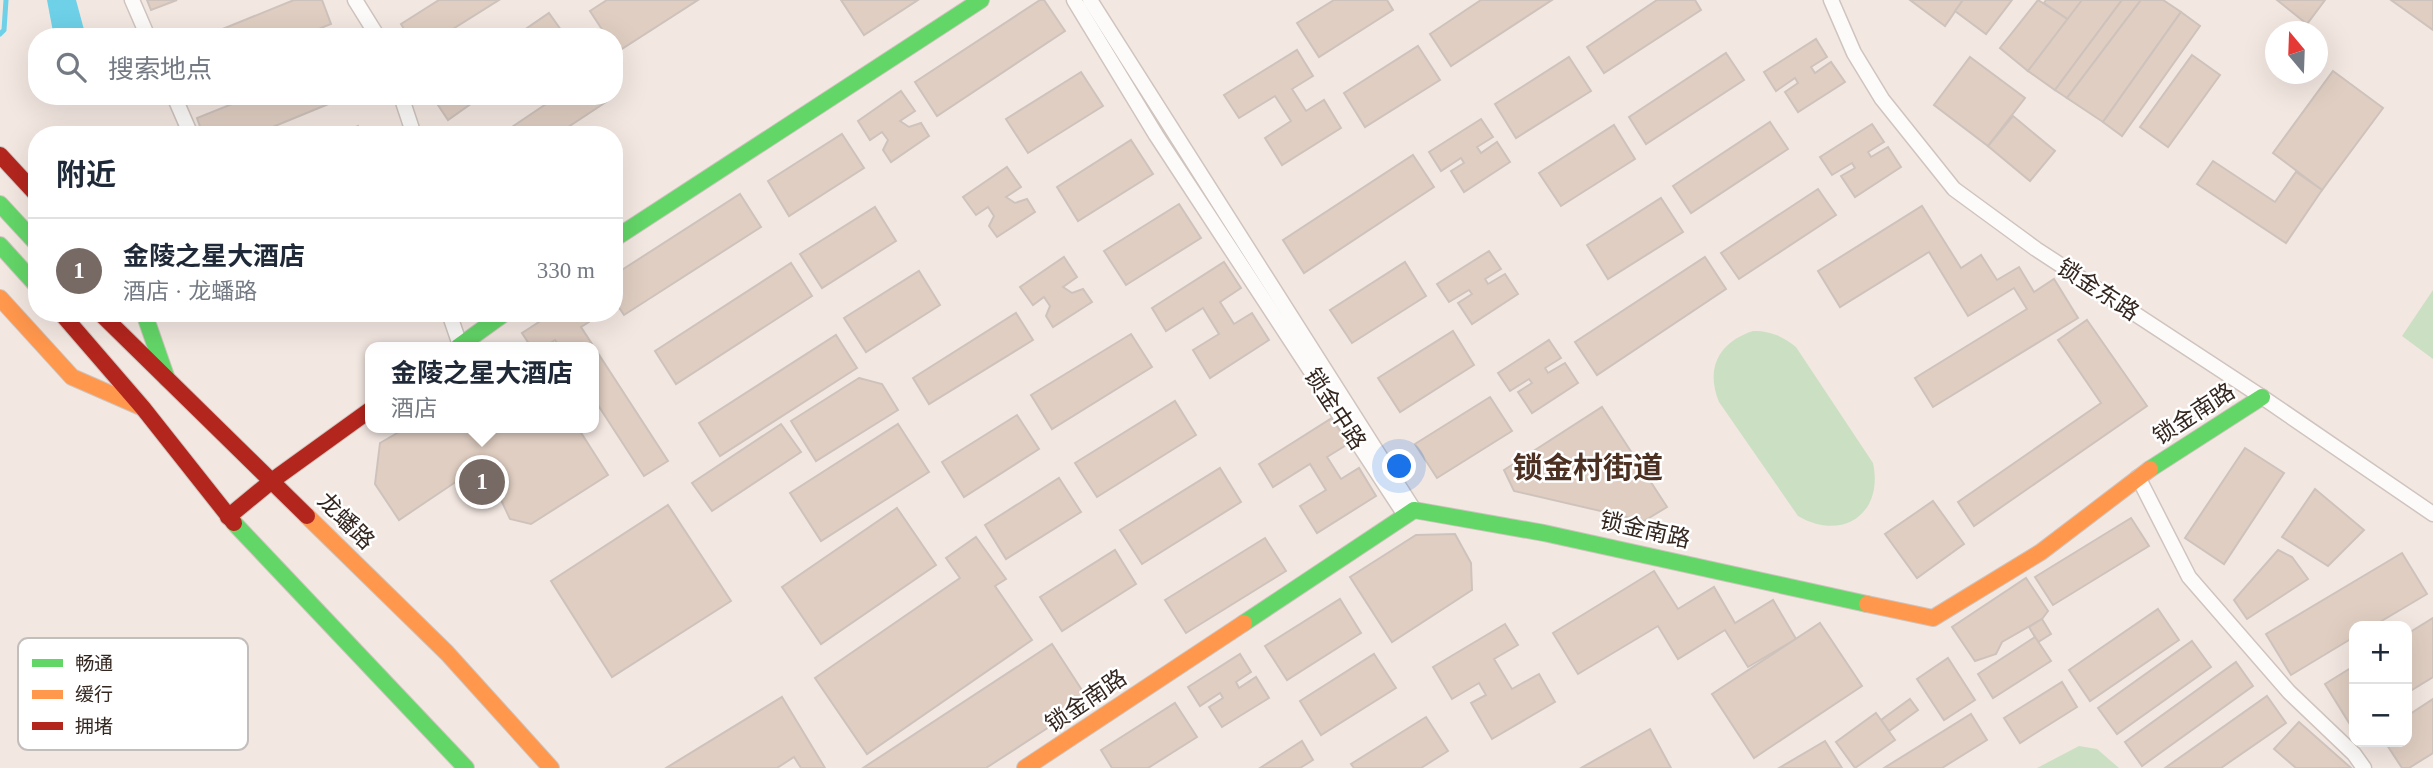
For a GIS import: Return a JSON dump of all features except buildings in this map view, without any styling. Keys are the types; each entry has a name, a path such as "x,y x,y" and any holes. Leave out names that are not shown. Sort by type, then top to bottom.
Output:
{"street":[{"path":"132,0 144,28"},
{"path":"355,0 372,28"},
{"path":"623,233 982,0"},
{"name":"锁金中路","path":"1074,0 1156,135 1401,509 1414,509"},
{"name":"锁金中路","path":"1090,0 1414,509"},
{"name":"锁金东路","path":"1831,0 1854,53 1882,99 1954,189 2036,249 2262,397 2433,514"},
{"path":"178,105 187,126"},
{"path":"404,105 411,126"},
{"path":"0,155 28,185"},
{"path":"0,204 28,234"},
{"path":"0,245 28,276"},
{"path":"0,298 72,377 143,408"},
{"path":"69,322 143,408 228,517 466,768"},
{"name":"龙蟠路","path":"109,322 447,653 551,768"},
{"path":"147,322 167,379"},
{"path":"452,322 458,342"},
{"path":"465,342 492,322"},
{"name":"锁金南路","path":"1025,768 1414,509 1508,523 1638,550 1817,595 1933,618 2041,552 2138,477 2262,397"},
{"path":"228,517 273,480 365,414"},
{"path":"2138,477 2189,577 2289,692 2354,754 2364,768"}],"green space":[{"path":"2433,290 2433,359 2402,336"},
{"path":"1753,331 1776,335 1796,347 1873,463 1875,481 1872,496 1866,509 1856,518 1844,524 1830,526 1798,516 1719,402 1714,378 1718,358 1731,342"},
{"path":"2079,746 2097,749 2119,768 2037,768"}],"water":[{"path":"47,0 76,0 84,28 52,28"}],"waterway":[{"path":"0,34 4,30 6,0"}],"traffic: fast":[{"path":"623,233 981,0"},
{"path":"0,204 28,234"},
{"path":"0,245 28,276"},
{"path":"147,322 167,379"},
{"path":"465,342 493,322"},
{"path":"2150,469 2262,397"},
{"path":"1244,623 1414,510 1544,533 1867,604"},
{"path":"234,523 466,768"}],"traffic: slow":[{"path":"0,298 72,377 143,408"},
{"path":"1867,604 1933,618 2041,552 2150,469"},
{"path":"307,516 447,653 551,768"},
{"path":"1025,768 1244,623"}],"traffic: jam":[{"path":"0,155 28,185"},
{"path":"69,322 143,408 234,523"},
{"path":"109,322 307,516"},
{"path":"228,517 273,480 365,414"}],"place":[{"name":"金陵之星大酒店","path":"482,482"}],"district":[{"name":"锁金村街道","path":"1588,467"}]}
